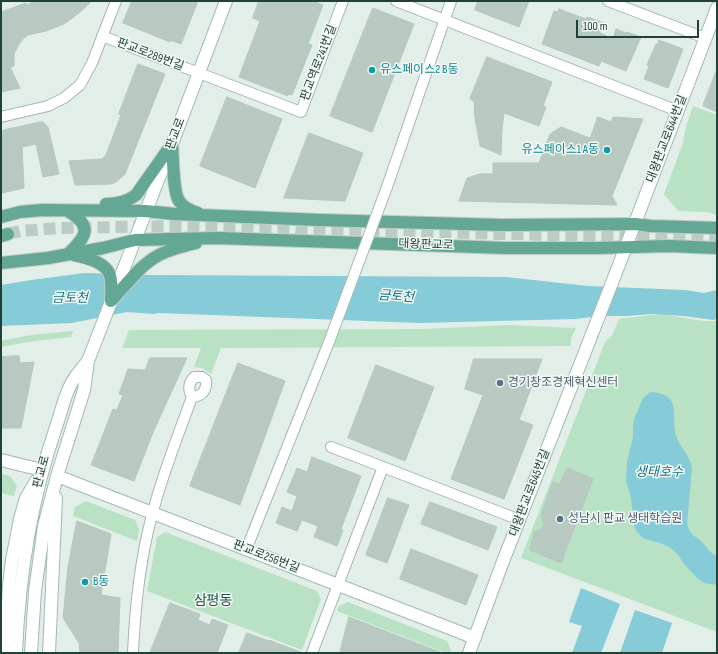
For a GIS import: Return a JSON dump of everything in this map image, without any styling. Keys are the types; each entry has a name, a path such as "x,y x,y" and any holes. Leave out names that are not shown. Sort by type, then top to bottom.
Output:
{"main road":[{"name":"판교로","path":"31,653 35,591 44,526 57,476 84,390 88,361 226,1"},
{"name":"대왕판교로644번길","path":"617,270 717,8"},
{"path":"68,211 83,205 113,204 129,200 141,189 172,144"},
{"path":"172,144 177,197 180,202 190,210 203,215"},
{"name":"대왕판교로","path":"1,217 20,212 42,210 145,211 203,215 502,225 635,224 651,226 717,228"},
{"path":"68,211 77,217 84,225 85,230 80,243 68,254"},
{"path":"111,301 138,272 154,258 178,247 218,238"},
{"name":"대왕판교로","path":"1,264 48,258 103,248 135,240 218,238 505,248 668,246 717,248"},
{"path":"68,254 92,260 109,272 111,280 111,301"},
{"name":"대왕판교로645번길","path":"469,653 617,270"},
{"name":"판교로","path":"16,653 17,626 30,524 42,470 71,383 88,361"},
{"path":"1,460 19,463 42,470 26,498 20,519 9,585 5,653"},
{"path":"49,653 57,476"},
{"name":"판교로256번길","path":"57,476 475,638"}],"street":[{"path":"1,117 57,103 80,85 88,73 116,1"},
{"name":"판교역로241번길","path":"198,73 301,112 343,1"},
{"path":"396,1 678,111"},
{"path":"246,550 329,342 386,187 451,1"},
{"path":"608,1 706,38"},
{"name":"판교로289번길","path":"102,36 198,73"},
{"path":"133,653 134,625 140,570 152,513 167,465 192,397"},
{"path":"331,447 520,520"},
{"path":"312,653 383,467"}],"green space":[{"path":"693,106 717,115 717,215 707,212 678,211 664,194 683,143 686,127"},
{"path":"661,314 703,321 717,321 717,632 521,558 605,342 612,335 619,319"},
{"path":"509,325 576,328 571,339 571,346 221,348 211,374 202,368 194,367 201,348 122,348 129,330 424,329"},
{"path":"73,331 71,337 34,341 1,347 1,341 5,340 31,335"},
{"path":"1,474 10,476 17,486 14,496 1,493"},
{"path":"86,501 135,520 139,529 137,541 73,516 75,507"},
{"path":"165,532 317,591 321,599 302,650 147,591 157,537"},
{"path":"348,602 447,641 452,653 446,653 337,611 339,606"}],"water":[{"name":"금토천","path":"85,273 150,275 506,277 588,286 685,290 704,293 717,290 717,318 714,320 653,314 601,316 575,319 420,323 127,312 72,323 1,326 1,285"},
{"name":"생태호수","path":"651,392 662,394 669,398 672,403 674,409 675,432 680,444 690,460 692,468 687,524 692,534 717,556 717,585 704,583 697,578 671,548 643,538 634,526 631,498 626,481 627,462 633,437 635,417 643,398"},
{"path":"581,588 620,604 601,653 572,653 582,626 569,622"},
{"path":"635,610 672,623 662,653 620,653"}],"building":[{"path":"34,1 92,1 64,24 46,31 28,35 23,39 14,54 14,66 10,67 20,88 1,92 1,12 26,3 27,5"},
{"path":"132,1 198,1 181,44 170,40 170,42 123,23"},
{"path":"259,1 313,1 323,5 308,44 312,45 292,95 289,94 288,96 239,77 260,21 253,18"},
{"path":"478,1 529,1 519,27 475,10"},
{"name":"유스페이스2 B동","path":"373,8 414,24 372,132 330,116"},
{"path":"559,9 586,19 587,17 604,23 600,33 613,39 616,29 641,37 626,71 601,61 599,66 542,44 554,11 558,12"},
{"path":"659,40 683,49 668,88 644,79 649,66 647,65"},
{"path":"487,57 552,82 543,106 546,107 539,126 504,113 501,155 480,146 475,118 474,101 470,99"},
{"path":"138,64 165,74 125,174 116,182 111,184 75,185 69,161 102,159 106,155 121,115 119,114"},
{"path":"717,72 717,112 703,106"},
{"path":"227,97 282,119 255,188 200,166"},
{"name":"유스페이스1 A동","path":"598,117 611,122 613,117 643,119 612,196 617,205 459,201 467,178 480,174 493,174 493,163 539,163 550,134 561,127 590,138"},
{"path":"43,122 48,127 59,174 43,177 36,144 22,147 24,188 2,193 1,132"},
{"path":"309,133 363,153 345,201 284,198"},
{"path":"19,356 20,363 34,362 21,428 1,428 1,357"},
{"path":"150,358 187,358 154,430 134,481 91,465 113,409 117,410 123,395 119,394 128,369 145,370"},
{"path":"474,359 542,359 519,420 533,425 504,499 451,479 483,395 465,389"},
{"path":"238,363 285,381 240,505 190,486"},
{"path":"376,365 434,387 405,461 348,438"},
{"path":"312,457 361,476 341,529 343,530 337,546 314,537 318,526 302,520 297,531 276,523 282,507 292,511 297,496 287,492 297,468 307,472"},
{"name":"성남시 판교 생태학습원","path":"568,468 593,479 561,563 530,550 534,532 542,529 544,523 541,515 553,482 559,484"},
{"path":"388,498 409,505 387,563 366,555"},
{"path":"430,502 497,527 488,550 421,524"},
{"name":"B동","path":"77,521 111,534 101,595 120,598 118,653 80,653 79,643 63,618 68,567"},
{"path":"411,549 478,575 466,605 400,579"},
{"path":"170,603 200,614 198,620 210,625 212,619 228,625 217,653 150,653"},
{"path":"349,617 440,652 440,653 340,653"},
{"path":"247,633 269,640 303,653 239,653"}],"tunnel":[{"path":"8,234 20,231 59,228 176,226 717,239"}],"place":[{"name":"유스페이스2 B동","path":"372,70"},
{"name":"유스페이스1 A동","path":"607,150"},
{"name":"경기창조경제혁신센터","path":"500,383"},
{"name":"성남시 판교 생태학습원","path":"560,519"},
{"name":"B동","path":"85,582"}],"district":[{"name":"삼평동","path":"213,601"}]}
